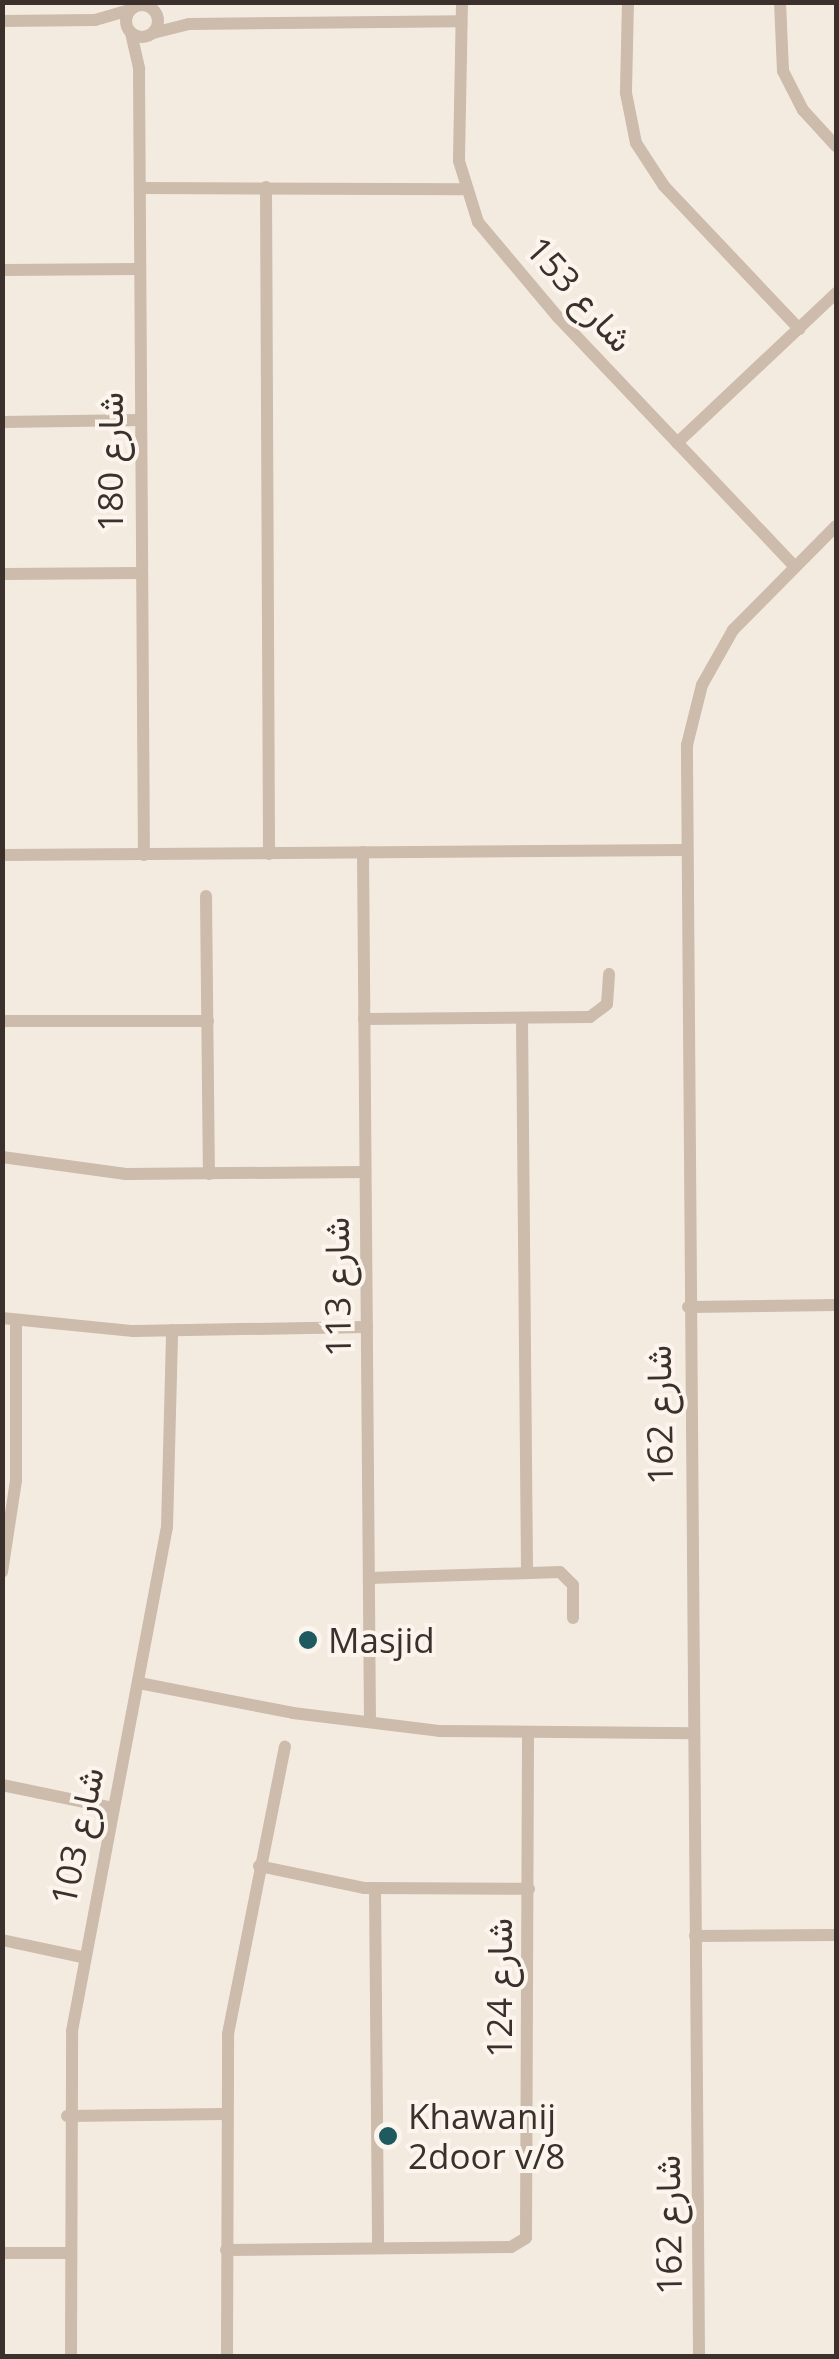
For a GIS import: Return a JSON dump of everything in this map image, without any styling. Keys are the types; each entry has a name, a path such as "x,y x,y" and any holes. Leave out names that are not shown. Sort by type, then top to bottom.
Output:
{"street":[{"name":"شارع 153","path":"462,2 458,140 465,189 490,240 794,566"},
{"path":"628,2 626,93 636,143 664,186 798,329"},
{"path":"780,2 784,71 803,110 836,146"},
{"path":"95,20 132,7 153,7 189,24"},
{"name":"شارع 180","path":"132,7 130,32 140,69 144,855"},
{"name":"شارع 180","path":"140,69 152,34 153,7"},
{"path":"2,20 95,20 130,32 152,34 189,24 461,21"},
{"path":"266,187 270,854"},
{"path":"140,188 465,189"},
{"path":"2,270 140,269"},
{"path":"678,442 836,293"},
{"path":"2,422 140,420"},
{"name":"شارع 162","path":"699,2356 688,1307 687,745 702,685 733,630 836,526"},
{"path":"2,574 141,573"},
{"path":"2,855 685,850"},
{"name":"شارع 113","path":"363,852 370,1722"},
{"path":"206,896 210,1174"},
{"path":"364,1019 597,1015 607,1004 609,974"},
{"path":"522,1018 526,1573"},
{"path":"2,1022 208,1021"},
{"path":"2,1157 96,1172 365,1172"},
{"path":"688,1307 836,1305"},
{"path":"2,1572 9,1479 9,1319 172,1330 367,1327"},
{"name":"شارع 103","path":"72,2356 68,2116 82,1957 139,1683 169,1509 172,1330"},
{"path":"369,1578 560,1572 571,1579 574,1618"},
{"path":"139,1683 370,1722 528,1734 693,1733"},
{"name":"شارع 124","path":"226,2250 511,2247 530,2230 528,1734"},
{"path":"227,2356 224,2114 231,2006 285,1746"},
{"path":"2,1785 113,1808"},
{"path":"260,1866 375,1889 529,1889"},
{"path":"375,1889 378,2248"},
{"path":"695,1936 836,1934"},
{"path":"2,1940 82,1957"},
{"path":"68,2116 224,2114"},
{"path":"2,2253 70,2252"}],"place":[{"name":"Masjid","path":"308,1640"},
{"name":"Khawanij 2door v/8","path":"388,2136"}]}
